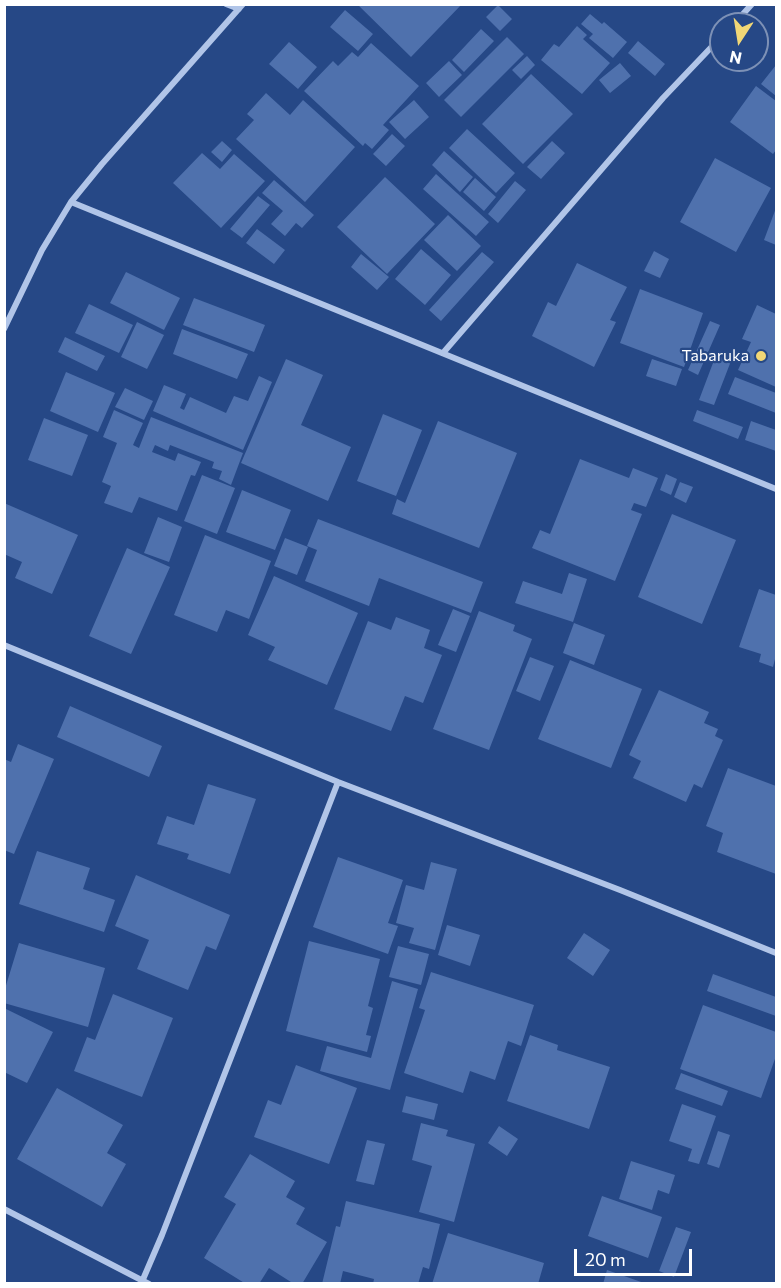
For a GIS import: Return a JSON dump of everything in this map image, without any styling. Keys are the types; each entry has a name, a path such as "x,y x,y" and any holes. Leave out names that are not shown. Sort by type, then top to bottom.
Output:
{"street":[{"path":"226,4 241,7"},
{"path":"4,329 42,250 71,202 241,7"},
{"path":"443,353 663,98 709,50"},
{"path":"71,202 777,489"},
{"path":"4,645 338,782 777,953"},
{"path":"4,1209 144,1282 338,782"}],"building":[{"path":"357,4 462,4 411,57"},
{"path":"498,5 512,19 500,31 486,17"},
{"path":"345,10 373,34 358,51 330,27"},
{"path":"590,14 602,24 604,22 627,42 613,58 589,38 593,34 581,24"},
{"path":"577,26 587,35 583,39 610,63 582,94 541,60 554,44 559,47"},
{"path":"481,29 494,41 464,72 452,60"},
{"path":"507,37 524,54 461,117 444,100"},
{"path":"638,41 665,64 655,76 628,53"},
{"path":"289,42 317,67 298,89 269,64"},
{"path":"371,43 419,86 383,125 389,130 372,149 365,143 363,146 304,91 333,61 338,66 352,52 358,57"},
{"path":"527,56 535,65 521,79 512,70"},
{"path":"449,61 462,75 439,97 426,83"},
{"path":"620,63 631,76 610,93 599,80"},
{"path":"776,65 776,96 761,84"},
{"path":"531,74 573,114 523,164 482,124"},
{"path":"756,86 776,101 776,150 773,154 730,122"},
{"path":"266,93 290,115 303,100 355,147 305,202 236,139 254,120 247,114"},
{"path":"414,100 429,117 405,139 389,122"},
{"path":"467,129 515,173 496,193 449,148"},
{"path":"392,134 405,146 386,166 373,154"},
{"path":"222,141 232,150 222,162 211,152"},
{"path":"552,141 565,153 541,179 527,167"},
{"path":"444,151 473,177 460,192 432,165"},
{"path":"202,153 220,169 234,154 265,181 221,228 173,183"},
{"path":"715,158 771,188 736,252 680,222"},
{"path":"436,174 489,222 476,236 423,189"},
{"path":"385,177 435,224 387,274 337,227"},
{"path":"475,178 496,197 484,211 463,192"},
{"path":"274,180 314,215 302,228 296,223 285,236 271,224 283,211 262,193"},
{"path":"515,181 526,190 498,223 488,214"},
{"path":"258,196 270,205 242,238 230,229"},
{"path":"776,208 776,245 764,240"},
{"path":"448,215 481,246 457,271 424,240"},
{"path":"257,229 285,250 274,264 246,243"},
{"path":"421,249 451,275 425,305 395,279"},
{"path":"654,251 669,259 660,278 644,271"},
{"path":"482,252 494,262 441,321 429,310"},
{"path":"361,254 389,277 377,290 351,267"},
{"path":"577,263 627,287 610,320 616,322 594,367 532,336 548,302 556,306"},
{"path":"126,272 180,298 164,330 110,303"},
{"path":"640,289 703,313 684,367 620,343"},
{"path":"194,298 265,325 254,352 183,325"},
{"path":"89,304 133,325 119,353 75,333"},
{"name":"Tabaruka","path":"757,305 776,314 776,387 738,370 751,342 742,339"},
{"path":"710,321 720,325 698,375 688,370"},
{"path":"137,322 164,335 147,369 121,357"},
{"path":"182,329 248,354 237,379 173,354"},
{"path":"65,337 105,356 97,371 58,352"},
{"path":"716,355 731,361 714,405 699,400"},
{"path":"286,359 323,375 301,425 351,447 328,501 241,463"},
{"path":"652,359 682,369 676,386 646,376"},
{"path":"66,372 115,393 98,432 50,411"},
{"path":"259,376 272,382 243,450 153,411 164,385 186,394 180,408 184,410 190,397 226,413 234,396 248,401"},
{"path":"735,377 776,393 776,413 728,394"},
{"path":"125,388 153,401 144,420 115,407"},
{"path":"114,410 143,423 133,445 139,448 151,417 243,453 231,485 219,479 222,471 212,468 214,462 170,445 168,451 155,445 152,452 175,461 178,453 201,462 195,476 191,475 177,511 139,497 132,513 104,503 111,486 102,482 117,443 103,437"},
{"path":"697,410 743,427 738,439 693,421"},
{"path":"383,414 422,430 396,496 357,481"},
{"path":"44,418 88,435 72,476 28,460"},
{"path":"438,421 517,453 479,548 392,514 397,499 405,503"},
{"path":"751,421 776,430 776,451 745,440"},
{"path":"580,459 629,478 633,468 658,478 646,507 634,503 631,510 642,514 615,581 532,548 540,530 550,534"},
{"path":"666,474 677,479 671,495 660,490"},
{"path":"202,475 235,488 217,534 184,521"},
{"path":"680,482 693,487 686,503 674,497"},
{"path":"242,490 291,510 275,550 226,532"},
{"path":"4,503 78,535 52,594 15,578 22,562 4,554"},
{"path":"672,514 736,540 702,624 638,597"},
{"path":"158,517 182,527 169,562 144,553"},
{"path":"318,519 483,582 471,613 379,578 369,606 305,581 317,550 307,546"},
{"path":"205,535 271,561 249,619 226,610 217,632 174,615"},
{"path":"285,538 308,547 297,575 274,566"},
{"path":"127,548 170,567 131,654 89,636"},
{"path":"569,573 587,579 573,622 515,603 523,581 562,594"},
{"path":"274,576 358,613 327,685 268,660 275,647 248,635"},
{"path":"759,589 776,595 776,655 773,667 759,662 761,654 739,647"},
{"path":"453,609 470,616 456,652 438,645"},
{"path":"479,611 515,625 513,631 532,639 489,750 433,729"},
{"path":"396,617 430,630 424,648 442,655 423,703 405,696 391,731 334,709 368,621 391,630"},
{"path":"574,623 605,635 594,665 563,653"},
{"path":"530,657 554,666 540,701 516,691"},
{"path":"570,660 642,689 611,768 538,739"},
{"path":"659,690 709,712 704,723 718,729 715,736 723,740 702,788 694,784 686,802 633,778 641,761 629,755"},
{"path":"70,706 162,746 149,777 57,737"},
{"path":"18,744 54,759 14,854 4,850 4,759 11,762"},
{"path":"728,768 776,786 776,874 717,852 723,833 706,826"},
{"path":"208,784 256,799 230,874 187,859 189,854 157,844 167,816 194,825"},
{"path":"37,851 90,868 83,889 115,900 104,932 19,904"},
{"path":"338,857 403,880 388,923 398,926 388,954 313,927"},
{"path":"431,862 457,869 435,950 409,943 414,928 396,923 406,885 424,890"},
{"path":"136,875 230,915 216,950 206,946 188,990 137,969 149,940 115,926"},
{"path":"447,925 480,935 470,966 438,955"},
{"path":"584,933 610,950 593,976 567,958"},
{"path":"309,941 380,959 368,1006 373,1008 366,1035 371,1036 367,1052 286,1031"},
{"path":"19,943 105,968 88,1027 4,1003 4,992"},
{"path":"398,946 429,954 421,985 389,977"},
{"path":"431,972 534,1005 521,1046 508,1041 495,1080 470,1071 463,1093 404,1073 425,1010 419,1008"},
{"path":"713,974 776,997 776,1016 707,991"},
{"path":"392,981 418,989 390,1090 320,1071 327,1046 371,1058"},
{"path":"113,994 173,1018 142,1097 74,1071 87,1037 95,1040"},
{"path":"703,1005 776,1032 776,1056 761,1098 680,1069"},
{"path":"4,1008 53,1032 27,1083 4,1072"},
{"path":"530,1035 558,1045 557,1050 610,1067 589,1129 507,1101"},
{"path":"296,1065 357,1088 329,1164 254,1137 268,1100 281,1105"},
{"path":"681,1073 728,1091 722,1106 675,1089"},
{"path":"57,1088 123,1125 107,1153 126,1164 102,1207 17,1159"},
{"path":"406,1096 438,1104 434,1120 402,1112"},
{"path":"682,1104 716,1116 699,1164 688,1161 692,1149 669,1141"},
{"path":"421,1123 448,1130 446,1136 475,1144 454,1222 419,1212 432,1166 412,1160"},
{"path":"499,1126 518,1139 507,1156 488,1143"},
{"path":"718,1131 730,1135 719,1168 707,1164"},
{"path":"367,1140 385,1144 374,1185 356,1181"},
{"path":"250,1154 295,1181 286,1197 305,1208 296,1224 327,1242 302,1284 294,1284 269,1268 259,1284 246,1284 204,1258 236,1204 224,1197"},
{"path":"631,1161 675,1175 669,1194 658,1190 652,1210 619,1199"},
{"path":"602,1196 662,1217 648,1258 588,1236"},
{"path":"346,1201 440,1224 429,1269 423,1267 418,1284 373,1284 374,1279 343,1271 340,1284 322,1284 336,1226 340,1227"},
{"path":"676,1227 691,1232 674,1277 659,1271"},
{"path":"448,1233 544,1263 538,1284 432,1284"},
{"path":"607,1270 644,1283 644,1284 603,1284"}],"place":[{"name":"Tabaruka","path":"761,356"}]}
